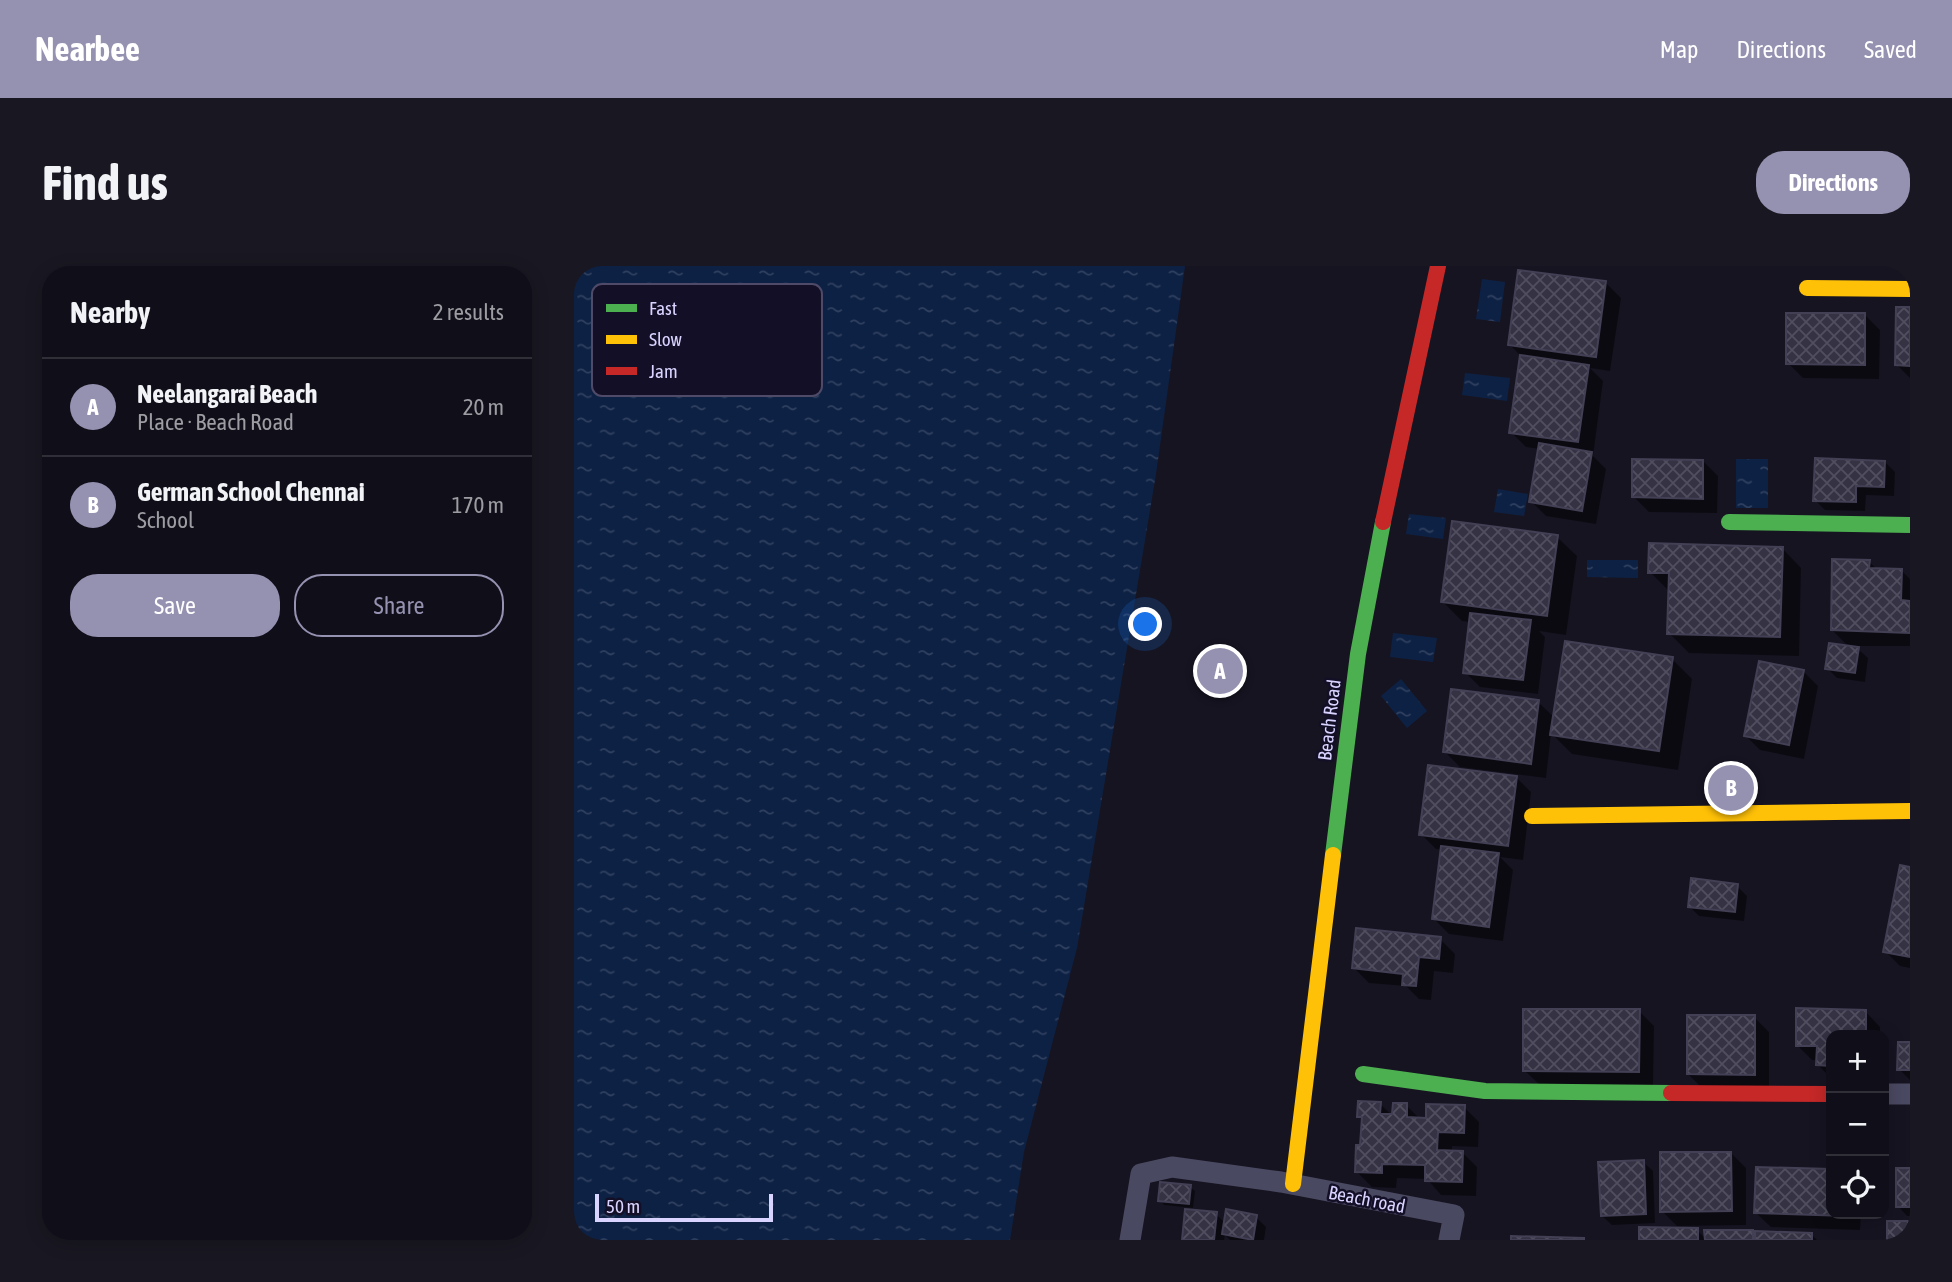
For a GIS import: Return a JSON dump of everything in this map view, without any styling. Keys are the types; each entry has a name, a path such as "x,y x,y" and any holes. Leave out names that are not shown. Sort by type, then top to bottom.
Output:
{"street":[{"name":"Beach Road","path":"1287,1183 1359,654 1374,567 1438,266"},
{"path":"1807,288 1910,289"},
{"path":"1729,522 1910,526"},
{"path":"1532,816 1910,811"},
{"path":"1363,1074 1485,1091 1826,1094"},
{"path":"1889,1094 1910,1094"},
{"name":"Beach road","path":"1130,1240 1141,1174 1172,1167 1287,1183 1454,1215 1449,1240"}],"water":[{"path":"574,266 1185,266 1156,474 1077,948 1024,1152 1010,1240 574,1240"},
{"path":"1482,279 1505,282 1500,322 1476,319"},
{"path":"1465,373 1510,378 1507,401 1462,395"},
{"path":"1736,459 1768,459 1768,508 1736,508"},
{"path":"1498,489 1528,494 1524,516 1494,512"},
{"path":"1409,514 1446,518 1443,539 1406,534"},
{"path":"1587,560 1638,560 1638,578 1587,577"},
{"path":"1393,633 1437,638 1433,662 1390,657"},
{"path":"1401,679 1427,711 1407,728 1381,696"}],"building":[{"path":"1518,270 1606,281 1596,357 1508,345"},
{"path":"1896,307 1910,307 1910,366 1895,365"},
{"path":"1786,313 1865,313 1865,365 1786,364"},
{"path":"1520,355 1589,365 1578,442 1509,433"},
{"path":"1539,443 1592,452 1582,511 1529,502"},
{"path":"1815,458 1885,461 1884,487 1856,486 1856,502 1813,501"},
{"path":"1632,459 1703,460 1703,499 1632,497"},
{"path":"1452,521 1558,535 1547,616 1441,602"},
{"path":"1649,543 1783,547 1780,637 1667,634 1669,573 1648,573"},
{"path":"1832,559 1870,560 1869,568 1902,569 1901,600 1910,601 1910,633 1831,630"},
{"path":"1470,613 1531,620 1523,680 1463,673"},
{"path":"1565,641 1673,657 1659,751 1550,735"},
{"path":"1829,643 1859,647 1855,673 1825,669"},
{"path":"1759,661 1804,670 1789,745 1744,736"},
{"path":"1451,689 1539,700 1531,764 1443,752"},
{"path":"1428,765 1517,776 1508,846 1419,835"},
{"path":"1441,846 1499,853 1489,927 1432,919"},
{"path":"1900,865 1910,867 1910,957 1883,952"},
{"path":"1691,878 1738,884 1735,912 1688,907"},
{"path":"1356,928 1441,937 1439,959 1419,957 1416,986 1402,985 1403,974 1352,968"},
{"path":"1796,1008 1866,1010 1866,1030 1826,1030 1826,1066 1816,1065 1817,1046 1796,1046"},
{"path":"1523,1009 1640,1009 1639,1072 1523,1071"},
{"path":"1687,1015 1755,1015 1755,1075 1687,1074"},
{"path":"1898,1042 1910,1042 1910,1070 1897,1070"},
{"path":"1358,1101 1381,1102 1380,1114 1392,1114 1393,1103 1407,1103 1407,1117 1426,1118 1426,1104 1465,1105 1464,1133 1438,1132 1437,1150 1463,1151 1462,1182 1425,1181 1425,1165 1382,1164 1382,1173 1355,1172 1356,1145 1360,1145 1362,1117 1357,1117"},
{"path":"1660,1152 1731,1152 1732,1211 1660,1212"},
{"path":"1644,1160 1646,1214 1601,1216 1598,1162"},
{"path":"1756,1167 1826,1169 1826,1215 1754,1213"},
{"path":"1896,1168 1910,1168 1910,1207 1896,1207"},
{"path":"1160,1182 1191,1185 1189,1204 1158,1201"},
{"path":"1185,1209 1217,1212 1214,1240 1182,1240"},
{"path":"1226,1209 1257,1215 1253,1240 1222,1234"},
{"path":"1887,1221 1910,1221 1910,1240 1887,1240"},
{"path":"1639,1227 1698,1228 1698,1240 1639,1240"},
{"path":"1704,1230 1753,1230 1753,1240 1705,1240"},
{"path":"1755,1231 1812,1233 1812,1240 1755,1240"},
{"path":"1511,1236 1584,1238 1584,1240 1511,1240"}],"traffic: fast":[{"path":"1333,855 1358,654 1383,522"},
{"path":"1729,522 1910,525"},
{"path":"1363,1074 1485,1091 1671,1093"}],"traffic: slow":[{"path":"1807,288 1910,289"},
{"path":"1532,816 1910,811"},
{"path":"1293,1184 1333,855"}],"traffic: jam":[{"path":"1383,522 1438,266"},
{"path":"1671,1093 1826,1094"}],"place":[{"name":"Neelangarai Beach","path":"1220,671"},
{"name":"German School Chennai","path":"1731,788"}]}
